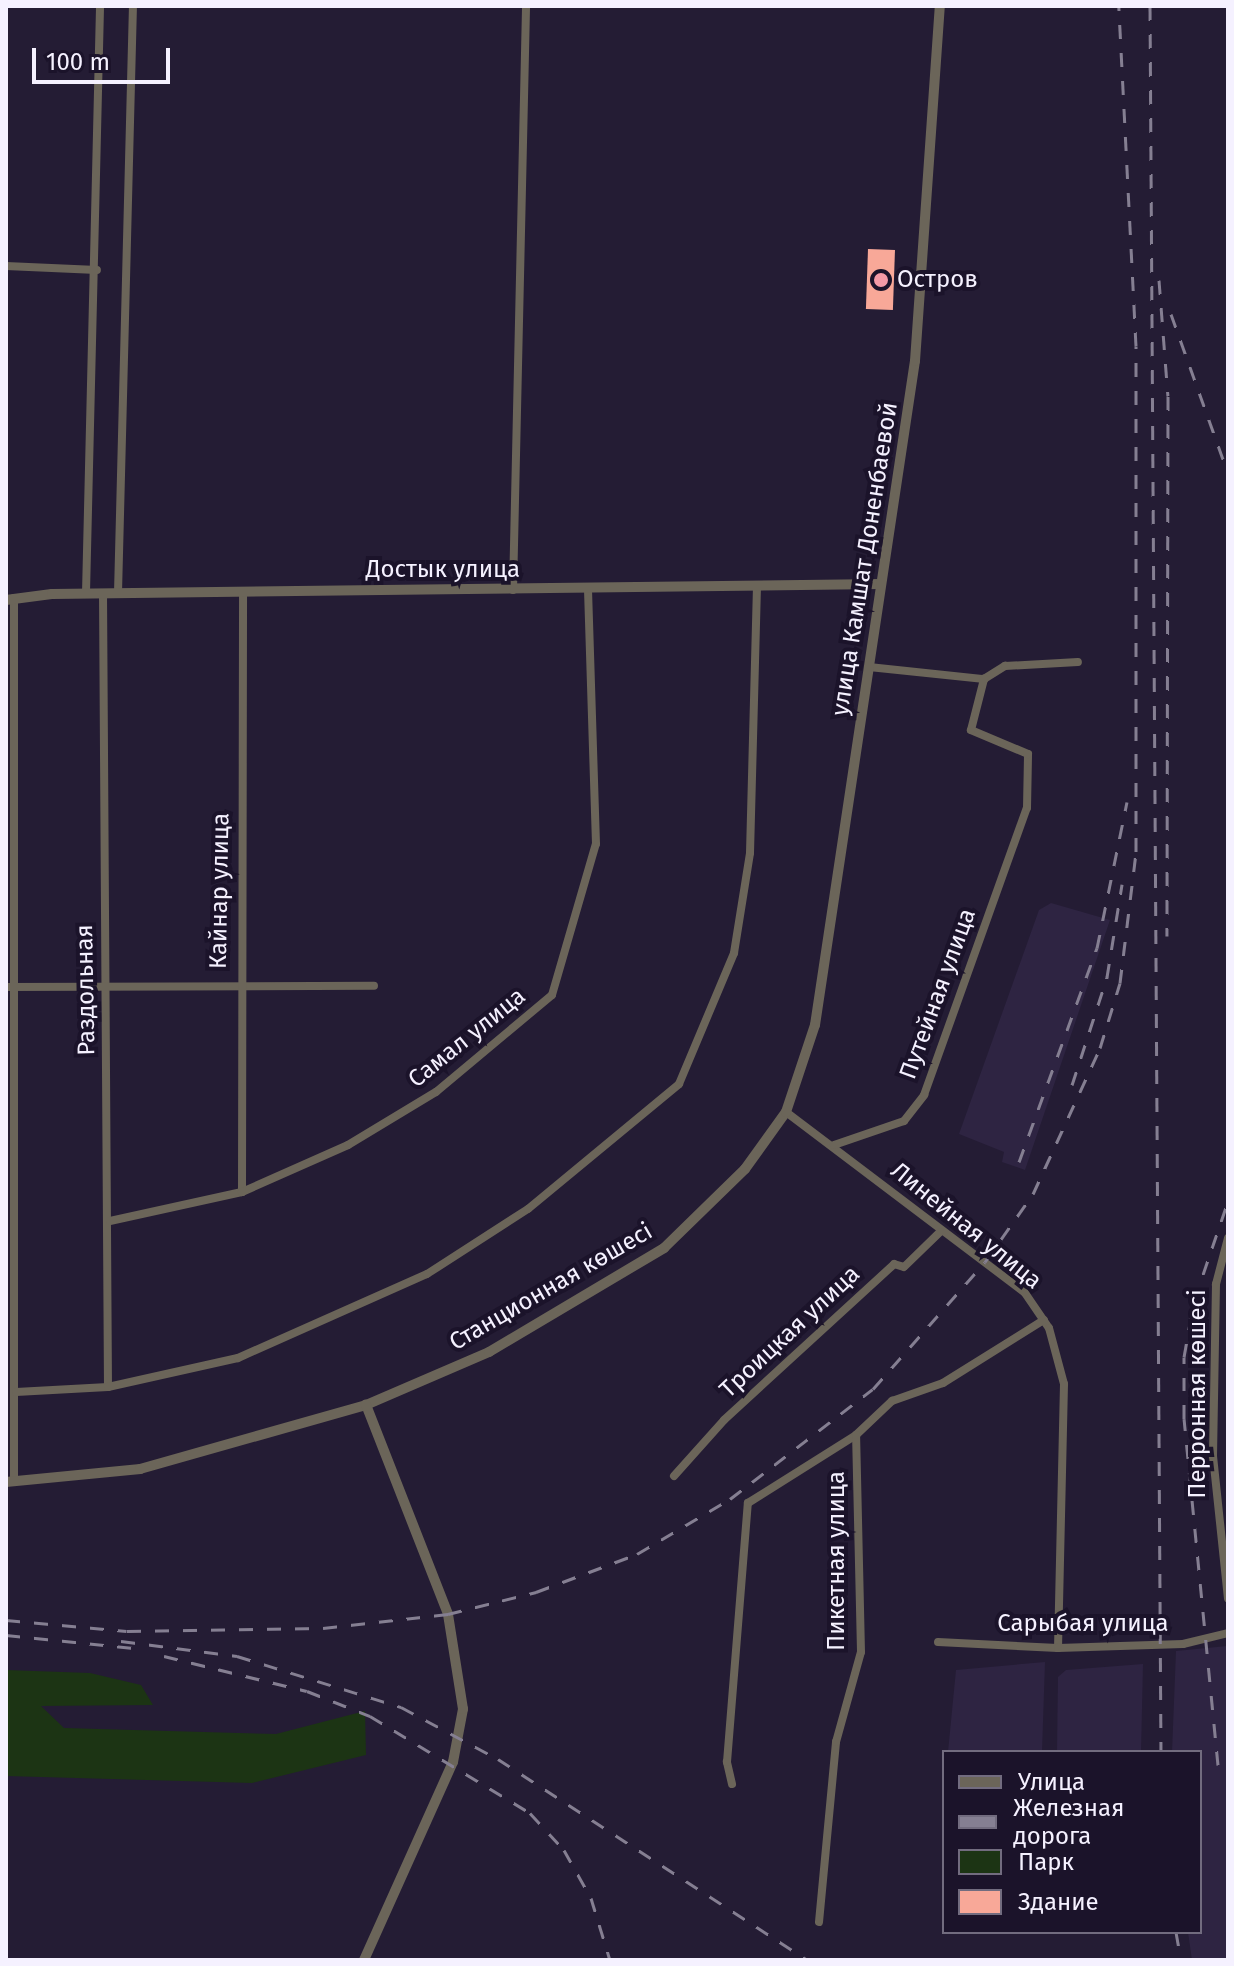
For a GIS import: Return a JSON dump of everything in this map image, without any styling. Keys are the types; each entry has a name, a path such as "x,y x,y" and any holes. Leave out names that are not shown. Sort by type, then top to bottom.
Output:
{"street":[{"path":"86,593 97,270 100,6"},
{"path":"118,593 133,6"},
{"path":"513,590 526,6"},
{"name":"улица Камшат Доненбаевой","path":"786,1112 815,1025 921,317 940,6"},
{"path":"6,266 97,270"},
{"name":"Достык улица","path":"10,599 86,593 881,584"},
{"path":"16,1392 108,1387 238,1358 427,1274 528,1209 679,1084 734,953 750,853 757,586"},
{"name":"Самал улица","path":"110,1221 242,1192 348,1145 436,1092 552,995 596,844 588,588"},
{"name":"Кайнар улица","path":"242,1192 239,987 243,592"},
{"name":"Раздольная","path":"103,593 110,1221 108,1387"},
{"path":"10,599 19,1291 10,1482"},
{"path":"869,667 984,679 1005,666 1078,662"},
{"name":"Путейная улица","path":"834,1145 904,1121 924,1095 1027,808 1028,754 971,730 984,679"},
{"path":"6,987 374,986"},
{"name":"Линейная улица","path":"786,1112 834,1145 940,1232 1025,1293 1044,1320 1064,1384 1058,1648"},
{"name":"Станционная көшесі","path":"10,1482 140,1469 366,1405 489,1352 664,1248 745,1169 786,1112"},
{"name":"Троицкая улица","path":"674,1476 746,1399 894,1264 904,1267 940,1232"},
{"name":"Перронная көшесі","path":"1228,1238 1216,1284 1213,1456 1228,1598"},
{"path":"6,1290 19,1291"},
{"path":"732,1784 727,1762 748,1503 856,1435 892,1401 943,1383 1044,1320"},
{"path":"364,1960 453,1762 463,1709 448,1614 366,1405"},
{"name":"Пикетная улица","path":"819,1922 836,1742 861,1652 856,1435"},
{"name":"Сарыбая улица","path":"938,1642 1058,1648 1183,1644 1228,1633"}],"shaded area":[{"path":"1051,903 1110,920 1025,1170 1002,1162 1004,1152 959,1134 1039,910"},
{"path":"1227,1646 1228,1960 1192,1960 1188,1934 1202,1934 1202,1750 1172,1750 1176,1651"},
{"path":"1045,1662 1042,1750 948,1750 956,1670"},
{"path":"1143,1664 1141,1750 1057,1750 1058,1677 1066,1670"}],"green space":[{"path":"6,1670 90,1673 141,1685 153,1705 41,1706 64,1728 276,1734 365,1711 366,1755 252,1783 6,1776"}],"building":[{"name":"Остров","path":"868,249 895,250 893,310 866,309"}],"railway":[{"path":"6,1620 127,1631 323,1628 448,1614 536,1592 637,1554 730,1499 873,1389 985,1262 1033,1194 1100,1048 1120,983 1136,852 1136,346 1119,6"},
{"path":"1150,6 1161,1750"},
{"path":"1159,280 1168,396 1167,936"},
{"path":"1171,314 1228,473"},
{"path":"1019,1162 1097,948 1127,802"},
{"path":"1072,1085 1107,977 1122,884"},
{"path":"1218,1765 1184,1419 1184,1357 1194,1301 1228,1201"},
{"path":"6,1635 133,1648"},
{"path":"121,1641 237,1656 401,1707 498,1759 807,1960"},
{"path":"164,1656 307,1691 370,1716 530,1813 564,1850 591,1898 610,1960"},
{"path":"1176,1934 1181,1960"}],"place":[{"name":"Остров","path":"881,280"}]}
